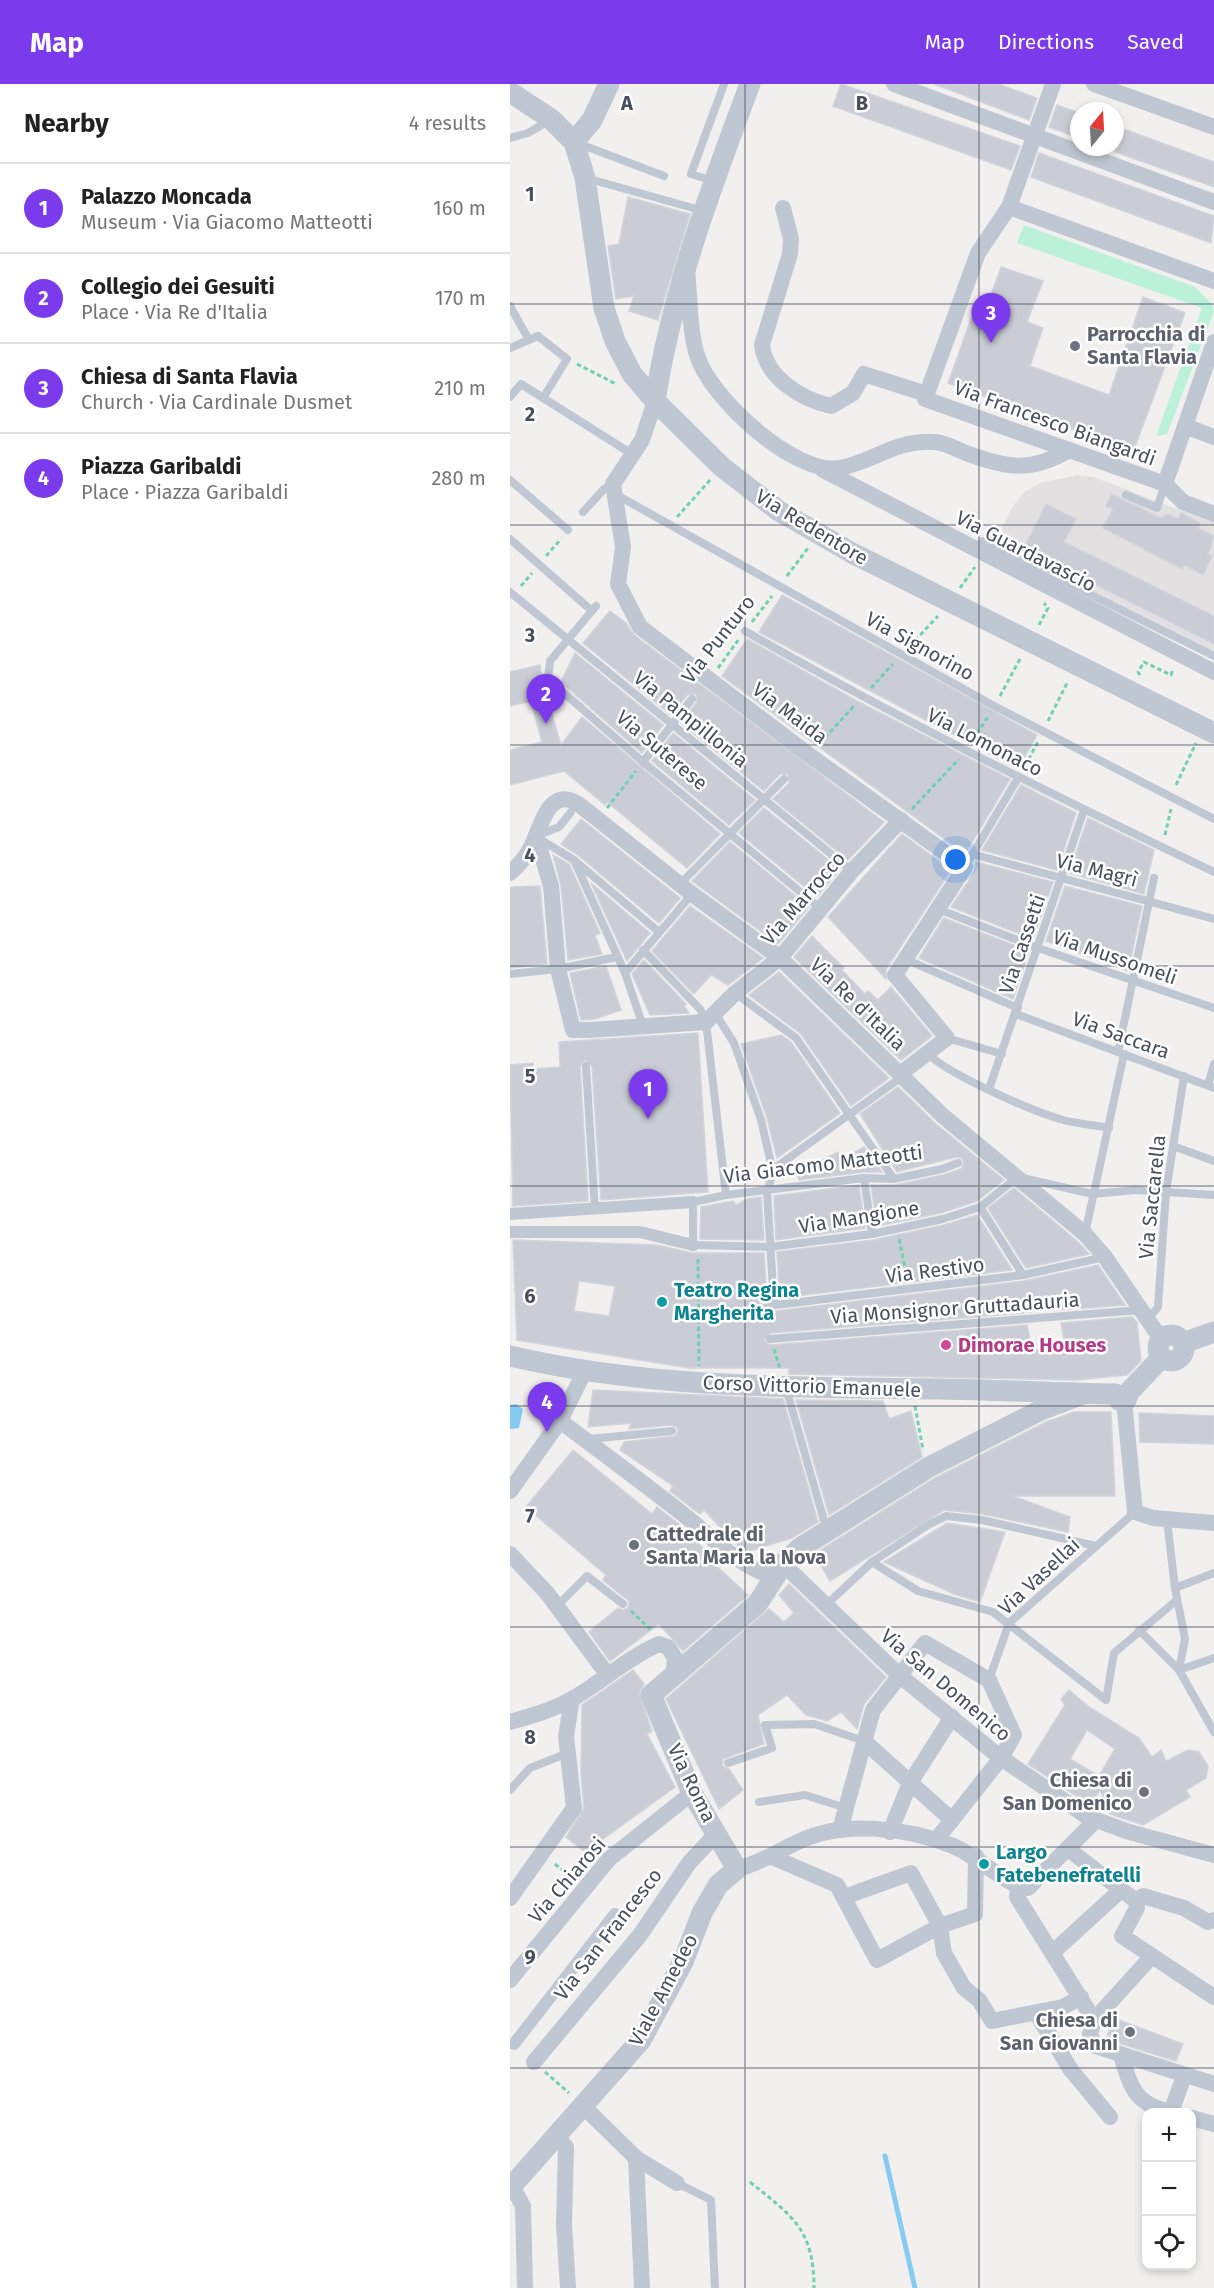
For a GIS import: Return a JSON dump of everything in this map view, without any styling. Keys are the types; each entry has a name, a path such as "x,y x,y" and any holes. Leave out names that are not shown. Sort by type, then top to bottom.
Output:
{"street":[{"path":"574,142 592,120 609,84"},
{"path":"614,489 642,440 655,401 661,360 686,262 713,181 750,84"},
{"path":"894,84 1214,202"},
{"path":"926,396 978,253 1009,207 1053,84"},
{"path":"1094,84 1214,127"},
{"name":"Via Redentore","path":"510,92 551,119 574,142 585,178 604,308 615,341 632,374 655,401 779,511 818,534 1214,733"},
{"path":"1009,207 1214,281"},
{"name":"Via Francesco Biangardi","path":"783,208 791,238 790,254 762,345 770,370 806,399 831,406 853,393 864,374 1164,484 1214,342"},
{"name":"Via Guardavascio","path":"686,262 697,356 717,390 757,431 793,455 1214,672"},
{"path":"1185,426 1214,437"},
{"path":"819,468 840,468 909,442 939,442 997,465 1023,467 1050,461 1069,450"},
{"path":"1164,484 1183,502 1214,514"},
{"name":"Via Maida","path":"614,489 623,547 618,584 636,623 809,754 901,820 969,860"},
{"name":"Via Re d'Italia","path":"510,873 525,857 548,809 554,802 564,798 571,799 599,819 686,889 780,958 978,1147 1018,1177 1085,1234 1105,1257 1145,1315 1161,1348"},
{"name":"Via Marrocco","path":"711,1018 735,993 780,958 852,871 901,820"},
{"path":"536,836 551,886 558,969 573,1030 643,1026 711,1018"},
{"path":"901,1075 947,1038 895,975 969,860"},
{"name":"Via Giacomo Matteotti","path":"510,1214 693,1202"},
{"path":"588,1232 591,1210"},
{"path":"510,1232 640,1232 696,1245"},
{"path":"1214,1332 1183,1343 1184,1352 1178,1360 1169,1362 1161,1348 1123,1396 1135,1512 1167,1520 1214,1523"},
{"name":"Corso Vittorio Emanuele","path":"510,1356 585,1370 786,1388 1123,1396"},
{"path":"511,1489 560,1421 585,1370"},
{"path":"673,1677 758,1603 778,1570 800,1548 828,1533 929,1467 1041,1410 1083,1394"},
{"path":"560,1421 689,1520 731,1556 760,1573 778,1570"},
{"path":"510,1554 557,1606 608,1674"},
{"name":"Via San Domenico","path":"778,1570 825,1607 899,1675 1001,1758 1086,1816 1158,1842 1207,1854"},
{"path":"840,1830 873,1710 924,1643 989,1680 1014,1735 1001,1758 936,1840"},
{"path":"510,1722 541,1713 572,1699 637,1653 659,1644 672,1651 675,1658 673,1677"},
{"name":"Via Roma","path":"673,1677 651,1695 692,1793 737,1869"},
{"path":"510,1898 574,1808 566,1736 572,1699"},
{"path":"890,1832 910,1783 952,1718"},
{"path":"864,1741 952,1820"},
{"name":"Via Chiarosi","path":"510,1980 609,1859 692,1793"},
{"path":"1018,1892 1028,1888 1096,1820"},
{"path":"737,1869 772,1857 800,1840 826,1831 840,1830 890,1832 936,1840 976,1856 1018,1892 1052,1953 1094,2020"},
{"name":"Via San Francesco","path":"534,2062 640,1935 689,1863 717,1833"},
{"path":"1068,1849 1136,1901 1137,1908 1122,1936 1214,1997"},
{"path":"772,1857 837,1885 877,1960 940,1926 975,1914 976,1856"},
{"name":"Viale Amedeo","path":"511,2187 641,2040 683,1962 702,1913 718,1885 737,1869"},
{"path":"844,1897 911,1874 915,1877 940,1926 944,1953 964,1988 979,2000 992,2021 1063,2007 1081,1997"},
{"path":"1052,1953 1121,1890"},
{"path":"1136,1901 1143,1896 1184,1908 1208,1922 1214,1920"},
{"path":"514,2044 615,1914"},
{"path":"1152,1956 1094,2020 1090,2034 1095,2046 1214,2084"},
{"path":"1036,2013 1071,2070 1110,2117"},
{"path":"1121,2055 1132,2091 1155,2108"},
{"path":"1173,2108 1184,2076"},
{"path":"583,2106 636,2158 677,2183"},
{"path":"1196,2119 1214,2124"},
{"path":"557,2136 566,2146 564,2224 568,2288"},
{"path":"636,2158 642,2288"},
{"path":"511,2187 523,2206 525,2288"}],"lane":[{"path":"713,181 691,174 724,84"},
{"path":"510,138 528,133 551,119"},
{"path":"574,142 664,176"},
{"path":"585,178 693,208"},
{"path":"510,306 529,340"},
{"path":"510,348 538,336 567,358 543,398"},
{"path":"510,397 521,384 632,454"},
{"name":"Via Redentore","path":"720,460 802,515"},
{"path":"510,480 568,530"},
{"path":"1126,495 1157,507 1164,484"},
{"path":"583,512 604,489 614,489"},
{"name":"Via Signorino","path":"614,489 669,525 994,706 1214,819"},
{"path":"510,539 539,565"},
{"path":"975,548 983,541 1214,656"},
{"name":"Via Redentore","path":"852,543 956,595"},
{"name":"Via Suterese","path":"539,565 594,609 550,661 548,679 643,762 821,909"},
{"name":"Via Pampillonia","path":"512,593 852,871"},
{"name":"Via Lomonaco","path":"746,631 862,698 1018,778 1214,872"},
{"path":"1148,689 1198,715"},
{"name":"Via Punturo","path":"643,762 692,699"},
{"path":"969,860 1018,778"},
{"path":"625,973 659,932 686,889 730,832 784,779"},
{"name":"Via Cassetti","path":"989,1089 1084,810"},
{"path":"536,836 559,827 571,812"},
{"path":"536,836 574,860 659,932"},
{"path":"574,860 625,973 643,1026"},
{"name":"Via Magrì","path":"969,860 1061,879 1214,919"},
{"path":"1085,1234 1109,1128 1132,980 1154,878"},
{"name":"Via Mussomeli","path":"938,909 1038,948 1214,1008"},
{"path":"643,950 734,1043 761,1120 773,1172 767,1192 769,1247"},
{"path":"510,974 558,969 617,957"},
{"name":"Via Saccara","path":"905,959 1017,1011 1211,1086"},
{"path":"735,993 796,1038 894,1179"},
{"path":"711,1018 726,1195"},
{"path":"947,1038 1002,1054"},
{"path":"927,1053 936,1062 989,1089 1062,1119 1109,1128"},
{"path":"1211,1086 1214,1064"},
{"path":"586,1066 591,1210"},
{"path":"773,1172 901,1075"},
{"name":"Via Saccarella","path":"1145,1315 1158,1307 1166,1192 1184,1076"},
{"path":"1173,1146 1214,1161"},
{"name":"Via Giacomo Matteotti","path":"693,1202 726,1195 767,1192 864,1178 894,1179 942,1169 958,1163"},
{"path":"1018,1177 1094,1194 1135,1190 1214,1195"},
{"name":"Via Mangione","path":"696,1245 769,1247 897,1229 944,1219 980,1207 1018,1177"},
{"path":"864,1178 872,1234"},
{"path":"693,1202 696,1245"},
{"path":"980,1207 1023,1275"},
{"name":"Via Restivo","path":"769,1247 770,1306 1023,1275 1105,1257"},
{"name":"Via Monsignor Gruttadauria","path":"771,1339 1145,1315"},
{"path":"786,1388 828,1533"},
{"path":"585,1440 672,1431"},
{"name":"Via Vasellai","path":"989,1680 1009,1623 1135,1512"},
{"path":"825,1607 872,1562 928,1525 946,1516 982,1520 1096,1546"},
{"path":"1167,1520 1175,1588 1185,1639 1179,1670"},
{"path":"872,1562 918,1591 993,1612 1106,1700 1114,1653 1177,1600"},
{"path":"1175,1588 1214,1573"},
{"path":"557,1606 587,1576 622,1604"},
{"path":"1139,1630 1179,1670 1213,1727"},
{"path":"1179,1670 1214,1658"},
{"path":"728,1763 772,1748 765,1725 814,1724 864,1741"},
{"path":"510,1790 530,1768 568,1753"},
{"path":"759,1802 805,1796 846,1808"},
{"path":"1207,1854 1214,1842"},
{"path":"677,2183 711,2200 715,2288"}],"path":[{"path":"567,358 620,386 632,374"},
{"path":"669,525 720,460"},
{"path":"512,593 568,530"},
{"name":"Via Punturo","path":"710,678 818,534"},
{"path":"1148,689 1138,672 1144,662 1171,675 1178,653"},
{"path":"599,819 643,762"},
{"path":"897,1229 909,1290"},
{"path":"696,1245 699,1382"},
{"path":"771,1339 786,1388"},
{"path":"912,1390 925,1459 929,1467"},
{"path":"622,1604 656,1634"},
{"path":"750,2181 788,2213 801,2230 810,2247 814,2288"}],"shaded area":[{"path":"1078,475 1094,477 1214,523 1214,660 991,549 1013,506 1024,492 1040,483"}],"green space":[{"path":"1024,225 1195,287 1212,304 1214,311 1167,434 1156,436 1202,308 1017,243"}],"water":[{"path":"516,1404 523,1409 519,1428 510,1429 510,1405"}],"building":[{"path":"841,84 1020,146 1011,170 833,106"},
{"path":"934,84 998,84 1037,98 1029,120"},
{"path":"1057,105 1070,110 1070,135 1049,127"},
{"path":"1124,129 1214,162 1214,187 1124,155"},
{"path":"1039,153 1214,216 1211,243 1031,177"},
{"path":"628,197 690,214 658,320 629,311 634,296 616,299 608,246 619,244"},
{"path":"1001,267 1043,281 1027,322 1043,328 1030,366 1109,395 1143,297 1185,313 1133,452 948,383 976,305 986,309"},
{"path":"1112,494 1160,518 1168,514 1178,519 1181,513 1200,523 1198,528 1214,536 1208,554 1212,556 1203,575 1184,565 1182,569 1103,528 1113,509 1106,506"},
{"path":"1046,504 1076,519 1064,542 1214,616 1214,644 1040,557 1038,560 1022,552"},
{"path":"782,595 1037,735 1018,769 759,632"},
{"path":"610,611 626,623 634,635 884,822 848,860 773,799 789,783 788,774 780,774 764,791 681,723 697,702 696,694 687,695 671,715 583,643"},
{"path":"747,639 857,701 1010,779 965,854 722,676"},
{"path":"575,653 663,725 642,753 561,682"},
{"path":"540,665 542,681 561,745 582,717 720,834 687,868 607,802 605,805 564,771 510,785 510,750 542,742 531,701 510,706 510,672"},
{"path":"673,733 755,800 729,825 652,761"},
{"path":"1021,785 1076,813 1057,870 982,850"},
{"path":"764,808 840,869 817,897 739,833"},
{"path":"1088,818 1154,850 1144,894 1069,873"},
{"path":"581,819 680,898 659,923 578,855 561,844"},
{"path":"902,834 951,870 886,969 886,979 828,917"},
{"path":"730,842 809,907 778,944 692,881"},
{"path":"553,855 569,864 600,933 595,935 602,954 568,960 561,885"},
{"path":"976,862 1053,882 1033,939 951,907 974,873"},
{"path":"591,883 650,933 627,961"},
{"path":"540,886 547,964 510,968 510,887"},
{"path":"1065,886 1142,906 1128,971 1046,941"},
{"path":"690,906 763,958 728,985 711,975 694,994 652,951"},
{"path":"944,918 1029,951 1013,999 919,958"},
{"path":"812,936 844,968 842,970 865,994 868,991 878,1000 891,987 932,1036 901,1060 794,957"},
{"path":"644,960 686,1004 684,1006 689,1013 650,1015 632,974"},
{"path":"606,966 621,1010 595,1019 581,1020 570,973"},
{"path":"779,972 889,1078 851,1106 801,1034 749,995"},
{"path":"698,1033 708,1192 601,1200 592,1066 585,1060 580,1066 588,1201 513,1206 510,1065 533,1063 533,1069 560,1067 559,1042"},
{"path":"781,1035 791,1042 840,1113 777,1158 767,1118 741,1044"},
{"path":"898,1087 936,1124 1004,1180 977,1201 941,1213 877,1226 871,1185 895,1185 943,1175 961,1169 964,1163 962,1158 956,1157 897,1172 860,1114"},
{"path":"864,1147 882,1172 863,1172 799,1180 797,1173 838,1152 842,1159"},
{"path":"859,1185 865,1228 776,1240 774,1196"},
{"path":"1014,1188 1089,1254 1026,1268 988,1208"},
{"path":"761,1197 764,1240 700,1239 701,1207 733,1201 736,1205 747,1199"},
{"path":"977,1215 1012,1270 780,1298 777,1252 873,1240 944,1225"},
{"path":"513,1240 657,1245 692,1253 764,1253 767,1300 761,1306 767,1312 1024,1281 1098,1265 1125,1305 1058,1310 1058,1307 1024,1313 770,1333 764,1340 770,1345 1027,1325 1032,1350 1065,1346 1061,1323 1132,1317 1137,1322 1141,1361 1127,1375 1076,1380 789,1374 789,1368 689,1368 517,1340","holes":["579,1281 615,1286 609,1316 574,1311"]},
{"path":"593,1390 783,1399 818,1522 792,1538 747,1552 736,1544 704,1510 700,1514 670,1491 673,1486 620,1450 624,1442 675,1436 678,1431 677,1427 671,1425 629,1429 631,1423 588,1427"},
{"path":"796,1400 883,1401 889,1419 911,1411 922,1457 829,1515"},
{"path":"1074,1412 1111,1412 1115,1496 1013,1496 1070,1517 1068,1532 983,1514 944,1510 830,1581 814,1554 935,1478 1046,1422"},
{"path":"1139,1413 1214,1416 1214,1444 1140,1442"},
{"name":"Cattedrale di Santa Maria la Nova","path":"573,1450 652,1514 657,1507 681,1526 713,1558 710,1560 748,1595 683,1651 659,1624 610,1661 589,1632 618,1608 623,1610 628,1608 629,1601 603,1580 606,1575 526,1507"},
{"path":"947,1523 1005,1532 980,1602 954,1594 884,1562"},
{"path":"789,1584 886,1677 864,1704 857,1729 841,1712 827,1721 806,1715 787,1695 758,1715 764,1744 723,1759 722,1766 729,1769 743,1790 719,1809 666,1699 769,1609 784,1622 794,1613 779,1595"},
{"path":"633,1670 644,1684 639,1693 652,1731 647,1734 675,1787 585,1852 566,1837 584,1808 581,1773 582,1705"},
{"path":"1069,1690 1089,1707 1139,1738 1152,1757 1161,1750 1166,1761 1188,1750 1199,1752 1208,1766 1206,1778 1186,1790 1190,1797 1143,1825 1110,1814 1100,1790 1091,1805 1028,1764 1065,1705 1061,1699","holes":["1087,1730 1115,1749 1099,1776 1070,1759"]},
{"name":"Chiesa di San Giovanni","path":"1114,2018 1183,2044 1176,2061 1106,2039"}],"waterway":[{"path":"885,2156 915,2288"}],"place":[{"name":"Chiesa di Santa Flavia","path":"991,343"},
{"name":"Parrocchia di Santa Flavia","path":"1075,346"},
{"name":"Collegio dei Gesuiti","path":"546,724"},
{"name":"Palazzo Moncada","path":"648,1119"},
{"name":"Teatro Regina Margherita","path":"662,1302"},
{"name":"Dimorae Houses","path":"946,1345"},
{"name":"Piazza Garibaldi","path":"547,1432"},
{"name":"Cattedrale di Santa Maria la Nova","path":"634,1545"},
{"name":"Chiesa di San Domenico","path":"1144,1792"},
{"name":"Largo Fatebenefratelli","path":"984,1864"},
{"name":"Chiesa di San Giovanni","path":"1130,2032"}]}
